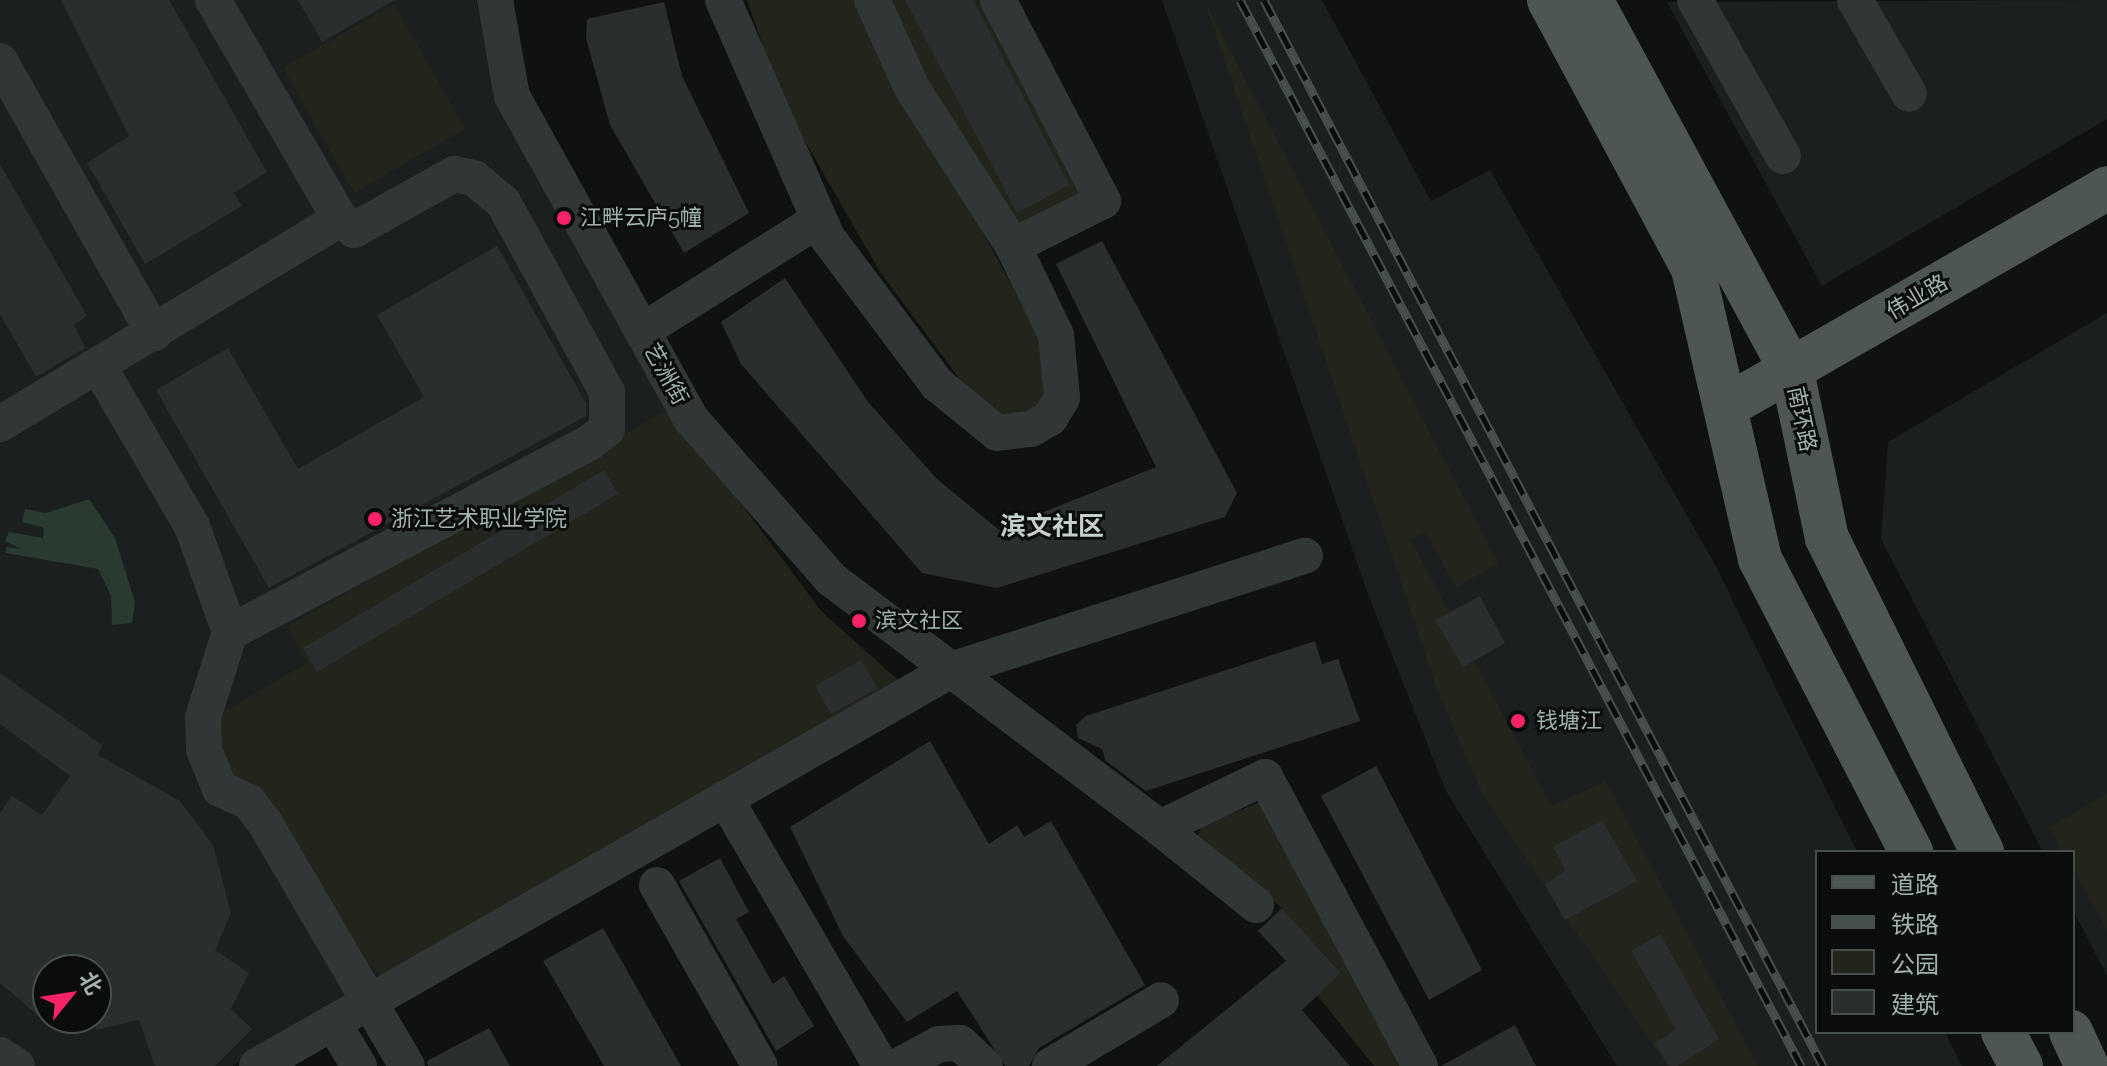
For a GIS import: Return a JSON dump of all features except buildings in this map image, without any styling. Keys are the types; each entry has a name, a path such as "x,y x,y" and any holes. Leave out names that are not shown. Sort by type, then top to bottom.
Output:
{"main road":[{"path":"1549,0 1693,269 1760,559 1910,850"},
{"name":"南环路","path":"1591,0 1792,371 1827,538 1981,850"},
{"name":"伟业路","path":"1727,406 2107,188"},
{"path":"2004,1034 2021,1066"},
{"path":"2072,1034 2087,1066"}],"street":[{"path":"213,0 340,219 354,230 454,174 474,178 503,202 607,392 607,429 230,632"},
{"path":"723,0 818,220 937,384 997,433 1031,429 1050,418 1062,398 1056,335 1013,246 912,88 872,0"},
{"path":"998,0 1103,201 1013,246"},
{"path":"1695,0 1783,156"},
{"path":"1855,0 1909,94"},
{"name":"艺洲街","path":"498,1 512,96 691,419 831,579 1160,828 1256,905"},
{"path":"0,61 154,333"},
{"path":"0,424 340,219"},
{"path":"642,331 818,220"},
{"path":"99,367 192,526 230,632 203,717 204,750 220,789 249,802 265,823 407,1066"},
{"path":"257,1066 951,670 1305,556"},
{"path":"1160,828 1265,777 1420,1066"},
{"path":"725,798 881,1066"},
{"path":"657,885 760,1066"},
{"path":"1050,1066 1161,1000"},
{"path":"333,1023 359,1066"},
{"path":"898,1066 939,1044 960,1043 985,1066"},
{"path":"0,1055 17,1066"}],"shaded area":[{"name":"浙江艺术职业学院","path":"0,0 476,0 494,95 679,426 821,611 901,683 232,1066 0,1066"},
{"path":"1162,0 1322,0 1431,201 1490,170 1713,561 1856,850 1815,850 1815,1034 1946,1034 1962,1066 1617,1066 1446,791 1369,597"},
{"path":"2107,0 2107,119 1822,286 1667,2"},
{"path":"2107,313 2107,976 2075,914 2075,850 2042,850 1881,539 1888,442"},
{"path":"89,499 115,538 135,602 132,623 112,625 111,596 98,569 6,553 6,547 21,549 5,541 9,532 43,538 44,528 22,522 25,509 46,513"}],"green space":[{"path":"747,0 858,0 1051,359 1045,400 1028,414 1008,418 962,382 880,272 782,101"},
{"path":"887,0 988,0 1090,193 1018,230 912,57"},
{"path":"1204,0 1498,563 1456,588 1425,531 1411,540 1551,806 1606,781 1758,1066 1667,1066 1482,793 1438,692"},
{"path":"394,4 465,129 354,193 283,68"},
{"path":"670,408 821,611 901,683 384,980 238,791 211,744 221,713 307,663 287,627"},
{"path":"2107,794 2107,930 2075,873 2075,850 2062,850 2049,827"},
{"path":"1258,803 1268,816 1402,1066 1374,1066 1317,995 1341,973 1282,908 1197,839 1202,825"}],"railway":[{"path":"1240,0 1801,1066"},
{"path":"1264,0 1823,1066"}],"place":[{"name":"江畔云庐5幢","path":"564,218"},
{"name":"浙江艺术职业学院","path":"375,519"},
{"name":"滨文社区","path":"859,621"},
{"name":"钱塘江","path":"1518,721"}],"district":[{"name":"滨文社区","path":"1052,527"}]}
